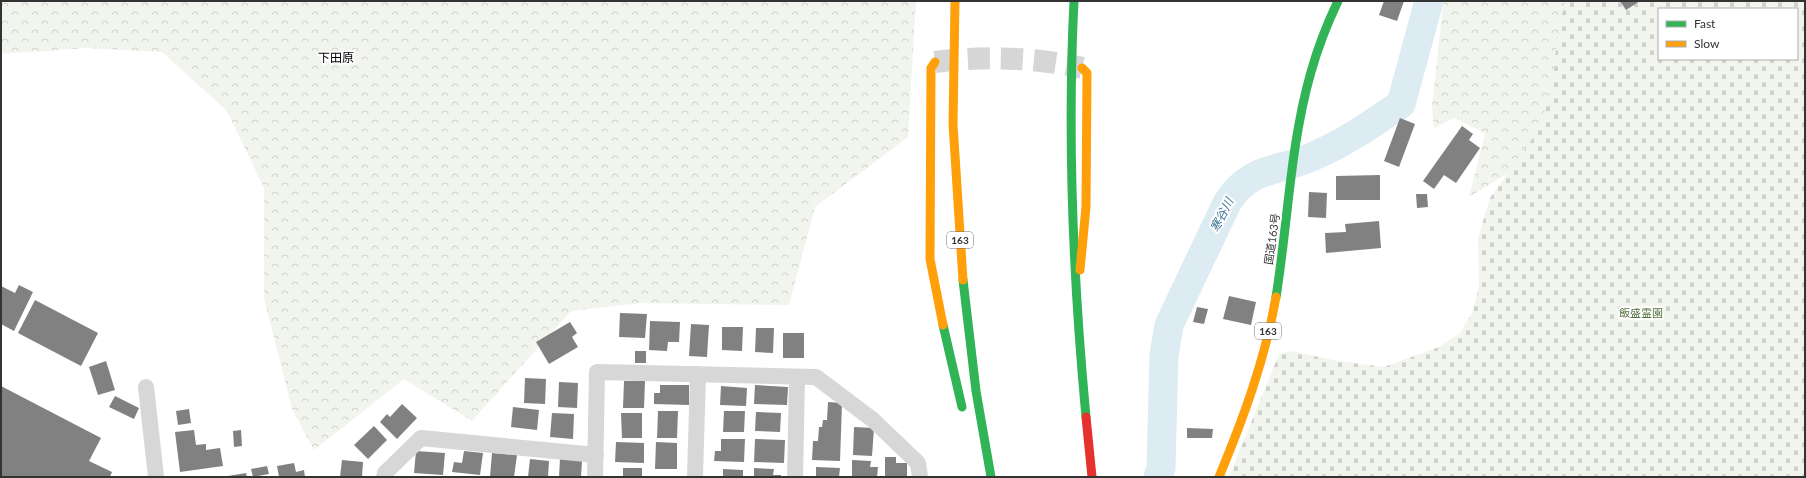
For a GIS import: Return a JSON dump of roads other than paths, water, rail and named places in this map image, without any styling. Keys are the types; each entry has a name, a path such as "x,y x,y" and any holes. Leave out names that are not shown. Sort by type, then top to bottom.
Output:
{"main road":[{"name":"163","path":"955,1 952,47 952,119 965,311 976,389 991,477"},
{"path":"1074,1 1071,124 1071,217 1076,317 1092,477"},
{"name":"国道163号","path":"1219,477 1240,426 1260,368 1275,302 1292,178 1306,96 1317,54 1338,1"},
{"path":"935,62 931,68 930,259 941,318 962,407"},
{"path":"1076,317 1086,207 1087,73 1082,68"}],"street":[{"path":"941,318 965,311"},
{"path":"595,477 597,372 816,377 873,420 918,463 920,477"},
{"path":"695,477 698,374"},
{"path":"795,477 797,377"},
{"path":"146,387 156,477"},
{"path":"384,477 385,473 420,438 596,455"}],"waterway":[{"name":"寒谷川","path":"1158,477 1161,468 1164,355 1169,325 1228,201 1237,190 1255,176 1321,153 1368,126 1401,104 1429,1"}],"tunnel":[{"path":"935,62 989,58 1047,62 1082,68"}],"district":[{"name":"下田原","path":"336,58"}],"park label":[{"name":"飯盛霊園","path":"1641,313"}]}
